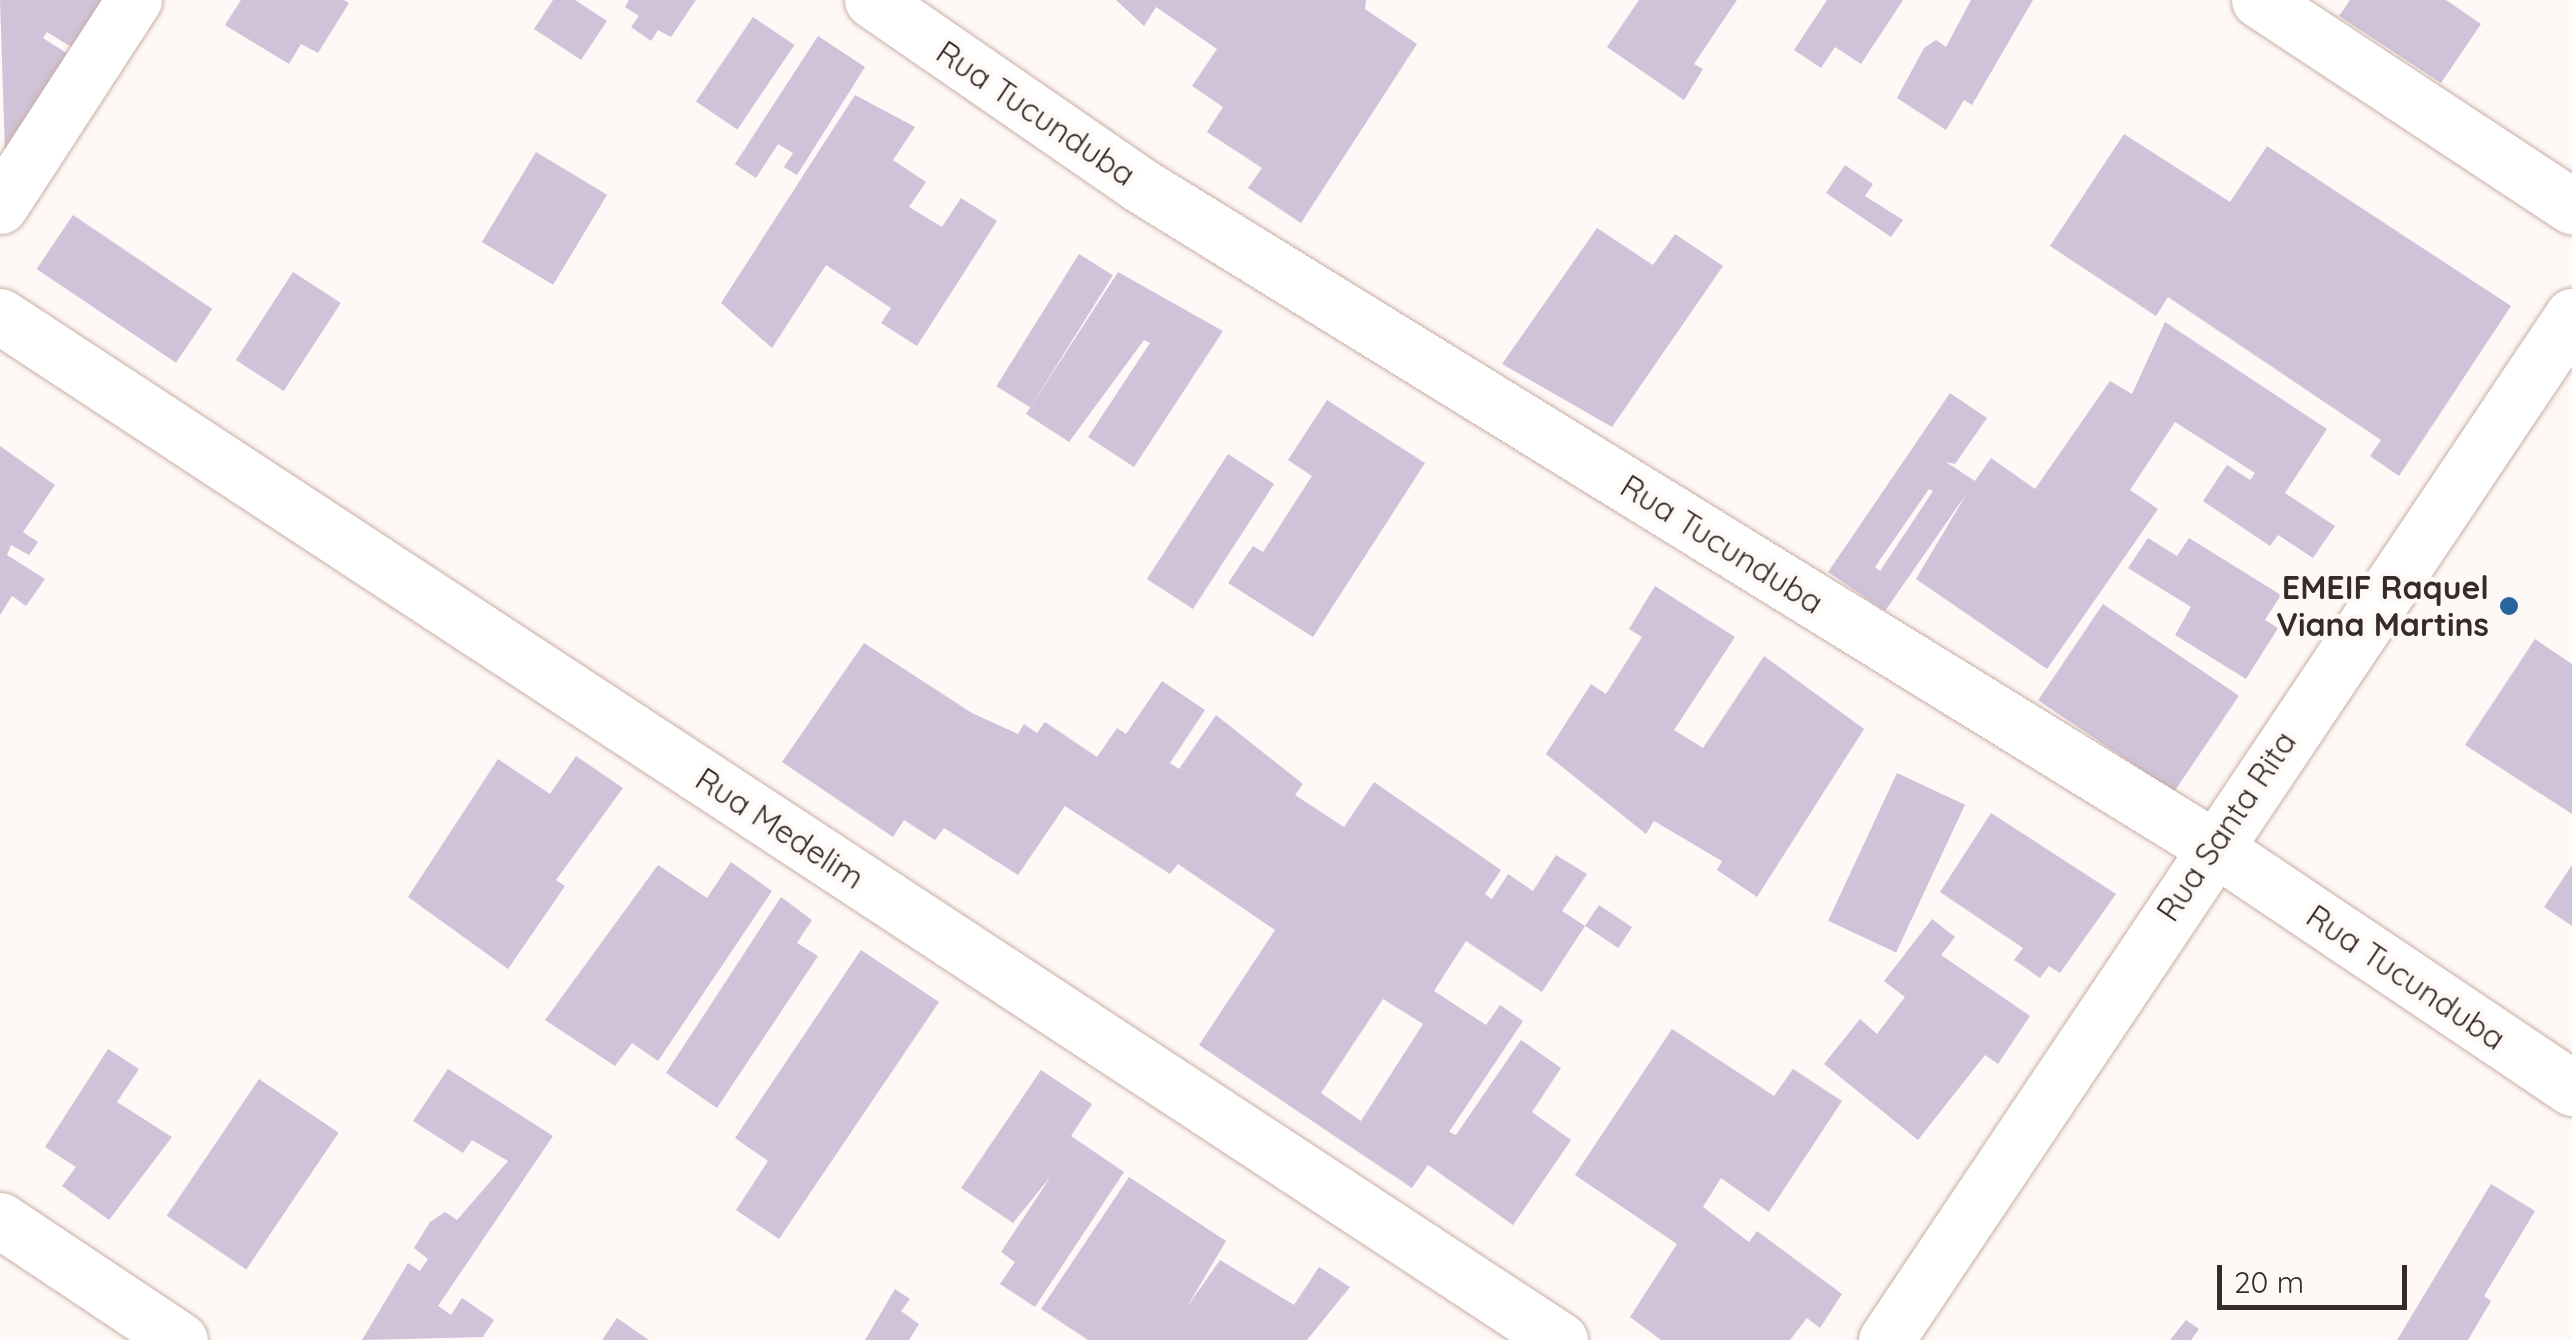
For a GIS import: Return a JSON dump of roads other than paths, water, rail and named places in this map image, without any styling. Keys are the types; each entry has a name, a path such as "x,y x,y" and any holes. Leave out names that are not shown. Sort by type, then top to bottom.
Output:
{"street":[{"path":"0,206 134,0"},
{"name":"Rua Tucunduba","path":"872,0 1140,184 2212,846 2572,1088"},
{"path":"2260,0 2572,206"},
{"name":"Rua Medelim","path":"0,316 1560,1340"},
{"name":"Rua Santa Rita","path":"1886,1340 2212,846 2572,316"},
{"path":"0,1220 180,1340"}],"place":[{"name":"EMEIF Raquel Viana Martins","path":"2509,606"}]}
